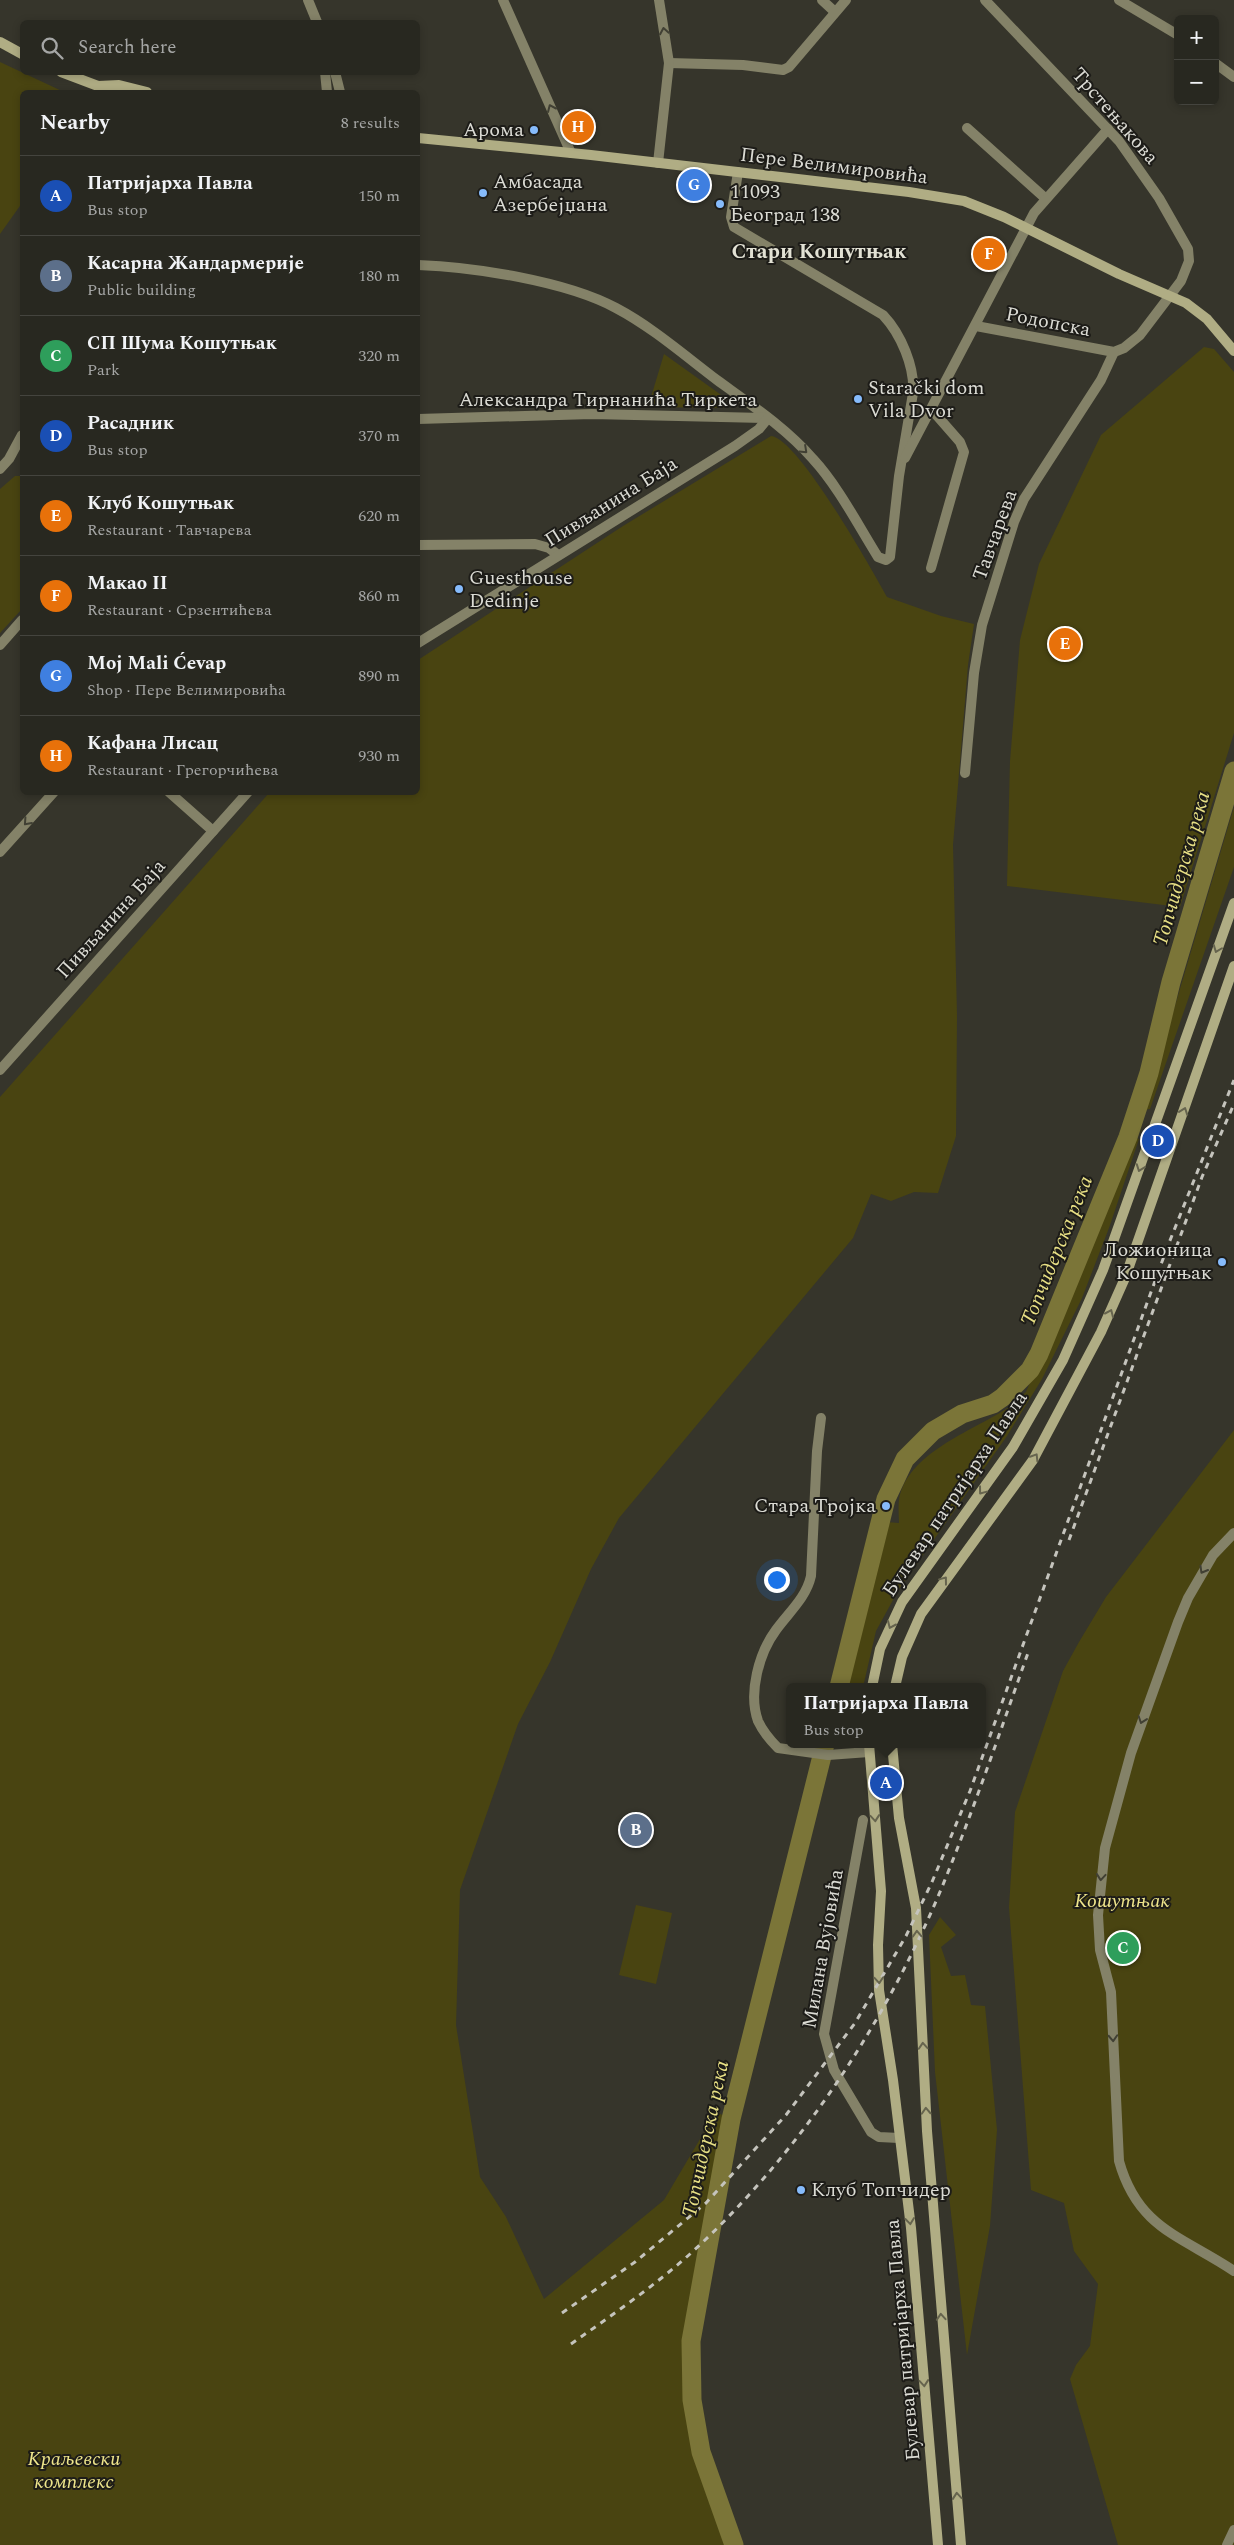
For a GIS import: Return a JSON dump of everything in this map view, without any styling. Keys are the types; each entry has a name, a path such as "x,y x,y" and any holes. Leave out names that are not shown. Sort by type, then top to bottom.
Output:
{"main road":[{"path":"0,42 20,53"},
{"path":"68,75 100,89 119,85 139,90"},
{"name":"Пере Велимировића","path":"420,138 738,172 954,199 980,207 1026,227 1119,274 1170,295 1198,311 1234,351"},
{"name":"Булевар патријарха Павла","path":"873,1683 880,1649 902,1602 1012,1447 1063,1360 1103,1270 1234,903"},
{"name":"Булевар патријарха Павла","path":"896,1683 902,1657 921,1614 1033,1460 1101,1332 1126,1278 1234,966"},
{"name":"Булевар патријарха Павла","path":"869,1748 881,1891 878,1946 879,1990 893,2080 911,2228 938,2545"},
{"name":"Булевар патријарха Павла","path":"892,1748 899,1818 916,1908 927,2130 961,2545"}],"street":[{"path":"309,0 317,20"},
{"path":"502,0 571,153"},
{"path":"658,163 669,63 659,0"},
{"path":"822,0 835,12"},
{"path":"669,63 743,65 783,70 846,0"},
{"name":"Трстењакова","path":"985,0 1108,129 1140,168 1188,249 1190,257 1188,267 1181,281 1170,295"},
{"path":"1119,0 1174,33"},
{"path":"1219,66 1234,77"},
{"path":"325,75 327,90"},
{"path":"337,75 340,90"},
{"path":"967,128 1045,198"},
{"path":"901,466 976,326 1026,227 1045,198 1108,129"},
{"path":"420,265 462,268 502,274 597,299 639,322 768,418 812,457 878,556 886,560 890,556 914,383 910,365 896,332 887,319 873,308 736,230 731,217 738,172"},
{"path":"1114,352 1124,348 1140,335 1170,295"},
{"name":"Родопска","path":"976,326 1114,352"},
{"name":"Тавчарева","path":"965,773 974,673 982,625 1014,522 1035,480 1104,374 1114,352"},
{"path":"931,568 964,452 960,442 932,410"},
{"name":"Александра Тирнанића Тиркета","path":"420,419 592,414 768,418"},
{"name":"Пивљанина Баја","path":"420,642 735,446 759,429 768,418"},
{"path":"0,469 20,439"},
{"path":"420,545 535,544 549,548 558,555"},
{"path":"0,645 20,622"},
{"path":"0,852 51,795"},
{"path":"172,795 213,831"},
{"name":"Пивљанина Баја","path":"0,1070 245,795"},
{"path":"821,1418 817,1451 811,1576 806,1592 778,1627 766,1647 760,1662 755,1697 759,1723 766,1735 778,1748 828,1755 869,1748"},
{"path":"1234,1533 1212,1555 1199,1577 1188,1598 1163,1660 1133,1746 1111,1821 1102,1868 1098,1915 1100,1950 1110,1992 1119,2160 1124,2176 1142,2209 1156,2222 1171,2235 1234,2272"},
{"name":"Милана Вујовића","path":"863,1820 824,2034 834,2070 871,2132 879,2137 899,2138"},
{"path":"1227,2545 1234,2530"}],"green space":[{"path":"0,62 20,71 20,75 28,75 60,90 20,90 20,206 0,234"},
{"path":"1204,347 1214,349 1234,372 1234,733 1180,907 1007,886 1010,761 1020,640 1039,564 1101,435"},
{"path":"664,354 724,397 726,403 724,408 648,407"},
{"name":"Краљевски комплекс","path":"771,436 783,442 816,481 834,507 887,597 941,616 974,624 968,665 953,845 957,1016 956,1136 938,1193 914,1192 891,1201 871,1194 853,1238 619,1518 591,1569 550,1662 518,1724 460,1890 456,2025 480,2177 506,2217 544,2299 664,2200 716,2112 731,2119 691,2341 692,2400 701,2452 734,2545 0,2545 0,1097 267,795 420,795 420,659 623,526"},
{"path":"15,476 20,476 20,611 0,633 0,489"},
{"path":"1234,807 1234,867 1150,1109 1144,1110"},
{"path":"1132,1137 1139,1139 1109,1228 1082,1298 1042,1379 1007,1436 899,1589 876,1631 864,1683 844,1683 886,1522 899,1523 899,1500 904,1484 914,1469 927,1457 959,1435 1009,1407 1026,1392"},
{"name":"Кошутњак","path":"1234,1430 1234,2545 1118,2545 1070,2379 1076,2365 1090,2346 1098,2284 1074,2251 1064,2203 1031,2190 1009,1907 1015,1812 1063,1671 1079,1642 1106,1597"},
{"path":"636,1905 672,1913 656,1984 619,1975"},
{"path":"940,1917 956,1935 941,1947 951,1976 965,1975 971,2005 985,2006 997,2130 990,2226 967,2355 935,2072 929,1935"}],"waterway":[{"name":"Топчидерска река","path":"840,1683 886,1499 905,1459 933,1431 962,1414 993,1404 1003,1397 1030,1370 1039,1354 1128,1137 1149,1073 1171,982 1234,771"},
{"name":"Топчидерска река","path":"734,2545 701,2452 692,2400 691,2341 731,2119 824,1748"}],"railway":[{"path":"986,1747 1167,1248 1234,1080"},
{"path":"1069,1540 1202,1177 1234,1104"},
{"path":"571,2344 662,2278 730,2215 803,2130 836,2084 866,2036 920,1937 965,1828 1029,1650"},
{"path":"562,2313 635,2262 706,2203 786,2115 855,2023 906,1936 932,1882 986,1748"}],"place":[{"name":"Кафана Лисац","path":"578,127"},
{"name":"Арома","path":"534,130"},
{"name":"Moj Mali Ćevap","path":"694,185"},
{"name":"Амбасада Азербејџана","path":"483,193"},
{"name":"11093 Београд 138","path":"720,204"},
{"name":"Макао II","path":"989,254"},
{"name":"Starački dom Vila Dvor","path":"858,399"},
{"name":"Guesthouse Dedinje","path":"459,589"},
{"name":"Клуб Кошутњак","path":"1065,644"},
{"name":"Расадник","path":"1158,1141"},
{"name":"Ложионица Кошутњак","path":"1222,1262"},
{"name":"Стара Тројка","path":"886,1506"},
{"name":"Патријарха Павла","path":"886,1783"},
{"name":"Касарна Жандармерије","path":"636,1830"},
{"name":"СП Шума Кошутњак","path":"1123,1948"},
{"name":"Клуб Топчидер","path":"801,2190"}],"district":[{"name":"Стари Кошутњак","path":"819,252"}]}
